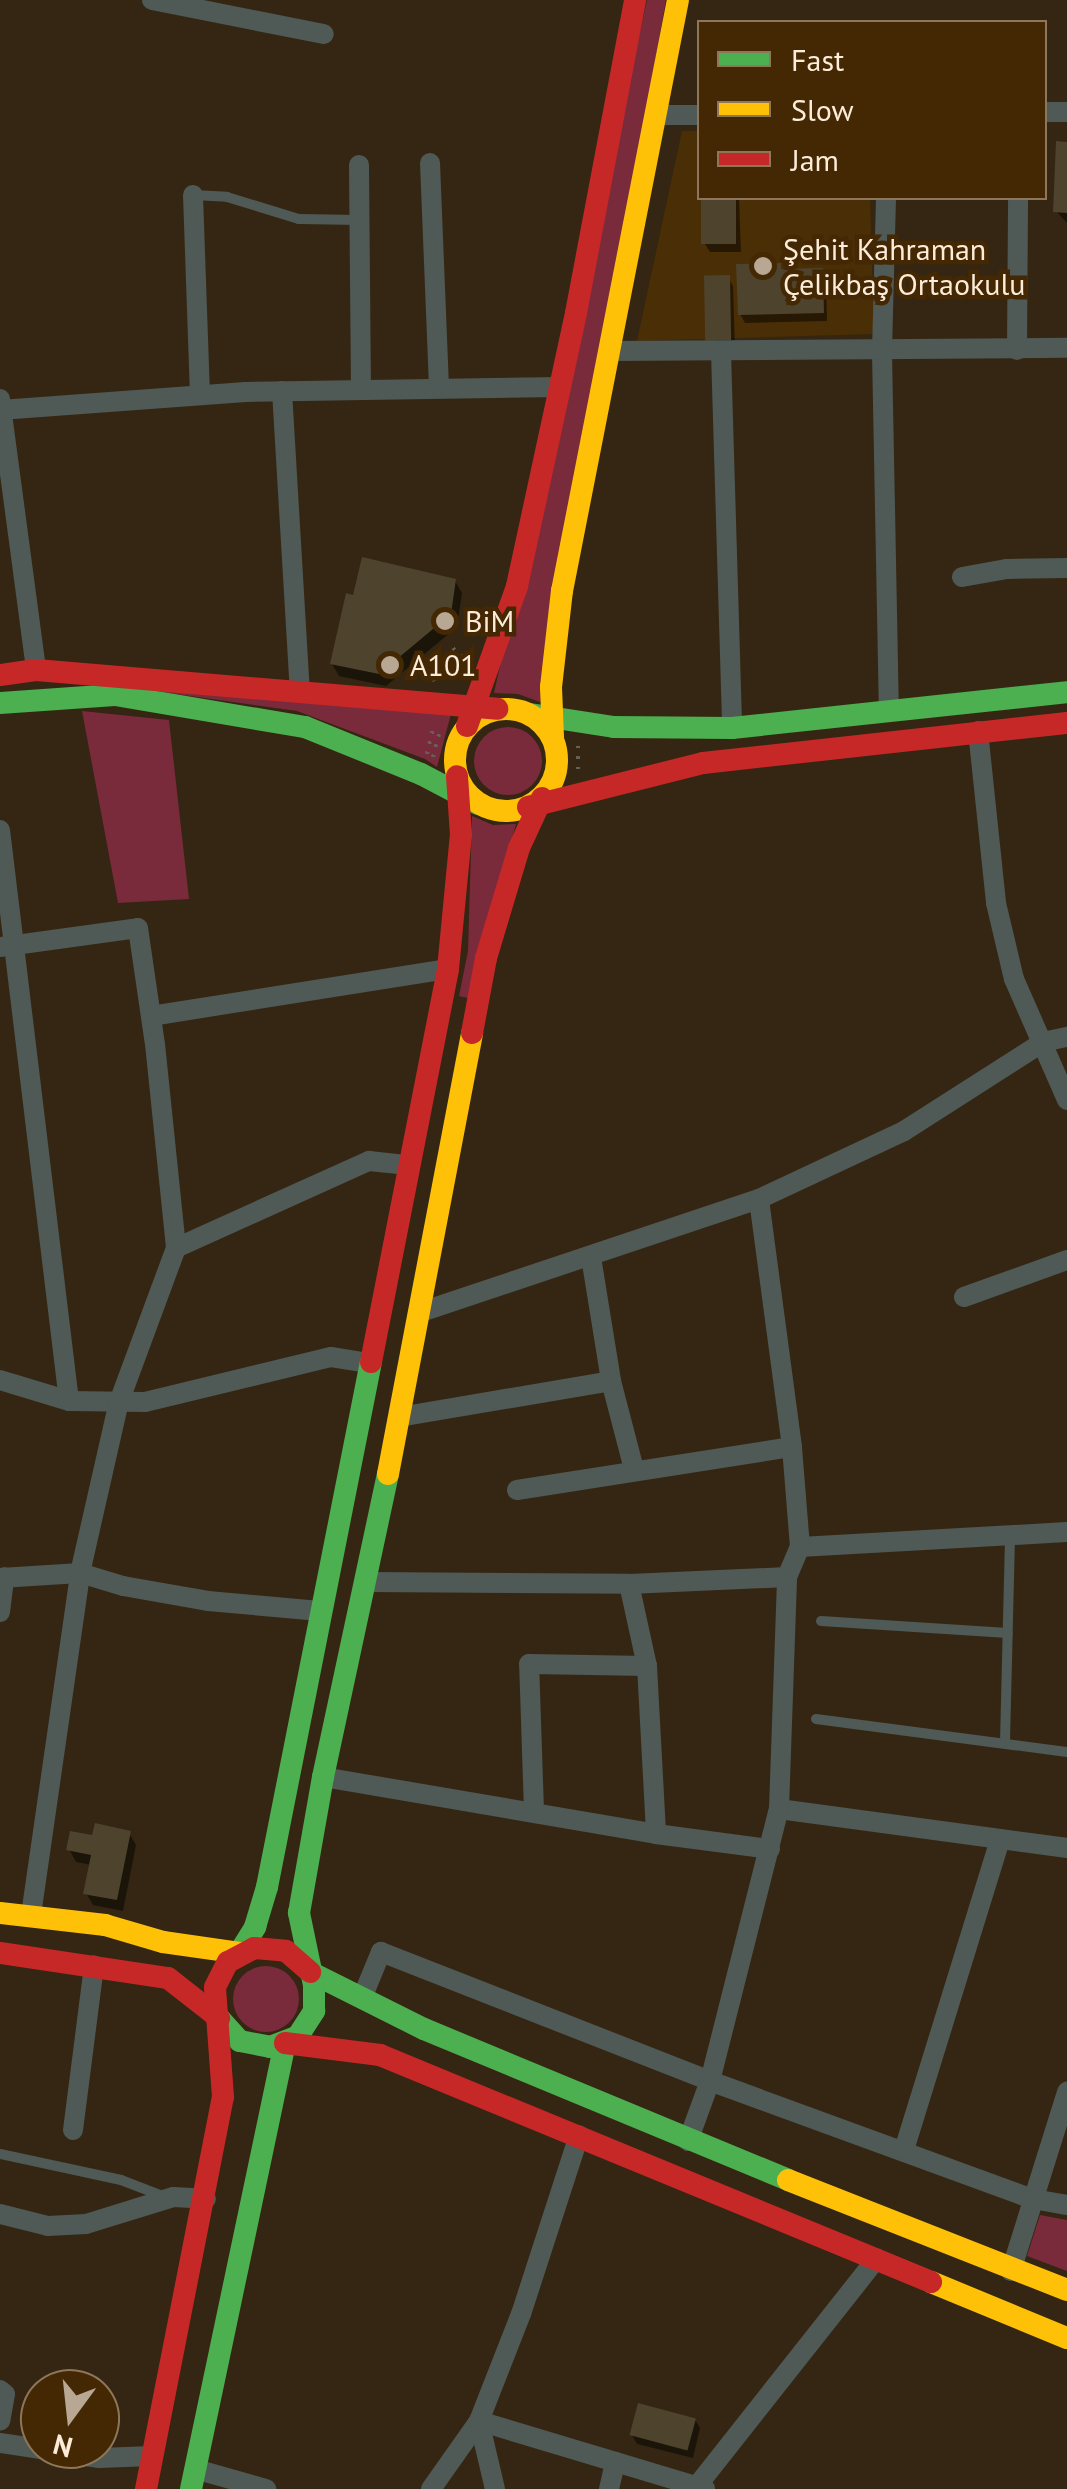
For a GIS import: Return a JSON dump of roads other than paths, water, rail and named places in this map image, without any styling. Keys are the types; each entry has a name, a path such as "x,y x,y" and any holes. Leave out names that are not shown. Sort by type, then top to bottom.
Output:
{"main road":[{"path":"146,2489 223,2097 216,1987 220,1974 255,1927 267,1887 406,1165 448,969 464,791 458,741 480,714 518,586 635,0"},
{"path":"193,2479 285,2044 298,2036 314,2011 299,1912 323,1777 368,1582 486,958 536,803 558,770 545,723 562,590 678,0"},
{"path":"0,674 36,670 442,702 480,714 614,727 732,728 889,708 1067,692"},
{"path":"0,703 115,695 306,727 464,791 494,811 703,763 1067,724"},
{"path":"0,1914 105,1925 163,1942 239,1953 270,1946 286,1951 310,1972 362,1998 688,2141 1067,2290"},
{"path":"0,1953 168,1978 219,2018 228,2032 254,2046 285,2044 380,2055 1067,2338"}],"street":[{"path":"152,0 324,34"},
{"path":"656,115 697,115"},
{"path":"430,163 439,386"},
{"path":"359,165 361,390"},
{"path":"193,196 200,395"},
{"path":"886,200 882,352 889,708"},
{"path":"1017,350 1018,200"},
{"path":"610,352 1067,348"},
{"path":"721,352 732,728"},
{"path":"36,670 0,406 282,391 560,387"},
{"path":"282,391 300,692"},
{"path":"962,578 1007,569 1067,568"},
{"path":"978,731 996,903 1014,979 1067,1100"},
{"path":"0,830 6,946 70,1401"},
{"path":"6,946 138,928 176,1248 118,1402 80,1572 31,1915"},
{"path":"151,1016 448,969"},
{"path":"418,1313 591,1258 758,1198 904,1131 1043,1042 1067,1038"},
{"path":"176,1248 369,1161 406,1165"},
{"path":"688,2141 710,2082 779,1809 787,1578 800,1547 792,1447 758,1198"},
{"path":"591,1258 611,1381 634,1468"},
{"path":"964,1298 1067,1260"},
{"path":"0,1380 70,1401 145,1402 331,1358 368,1363"},
{"path":"399,1416 611,1381"},
{"path":"517,1490 634,1468 792,1447"},
{"path":"800,1547 1067,1532"},
{"path":"0,1612 2,1578 80,1572 123,1586 208,1602 320,1612"},
{"path":"368,1582 629,1584 787,1578"},
{"path":"629,1584 647,1666 656,1834"},
{"path":"534,1812 529,1664 647,1666"},
{"path":"323,1777 656,1834 770,1849"},
{"path":"779,1809 1067,1848"},
{"path":"904,2150 1000,1839"},
{"path":"362,1998 381,1952 710,2082 1033,2199 1067,2205"},
{"path":"73,2130 94,1965"},
{"path":"1012,2271 1067,2092"},
{"path":"431,2489 478,2422 521,2314 579,2135"},
{"path":"0,2214 48,2226 86,2224 169,2198 206,2199"},
{"path":"478,2422 701,2488 877,2258"},
{"path":"0,2390 5,2394 0,2421"},
{"path":"478,2422 495,2489"},
{"path":"120,2457 152,2456"},
{"path":"609,2489 615,2462"},
{"path":"193,2479 266,2489"}],"lane":[{"path":"193,196 227,197 299,219 360,220"},
{"path":"1005,1742 1010,1535"},
{"path":"821,1621 1008,1633"},
{"path":"816,1719 1067,1752"},
{"path":"0,2154 120,2180 169,2198"}],"place":[{"name":"Şehit Kahraman Çelikbaş Ortaokulu","path":"763,266"},
{"name":"BiM","path":"445,621"},
{"name":"A101","path":"390,665"}]}
